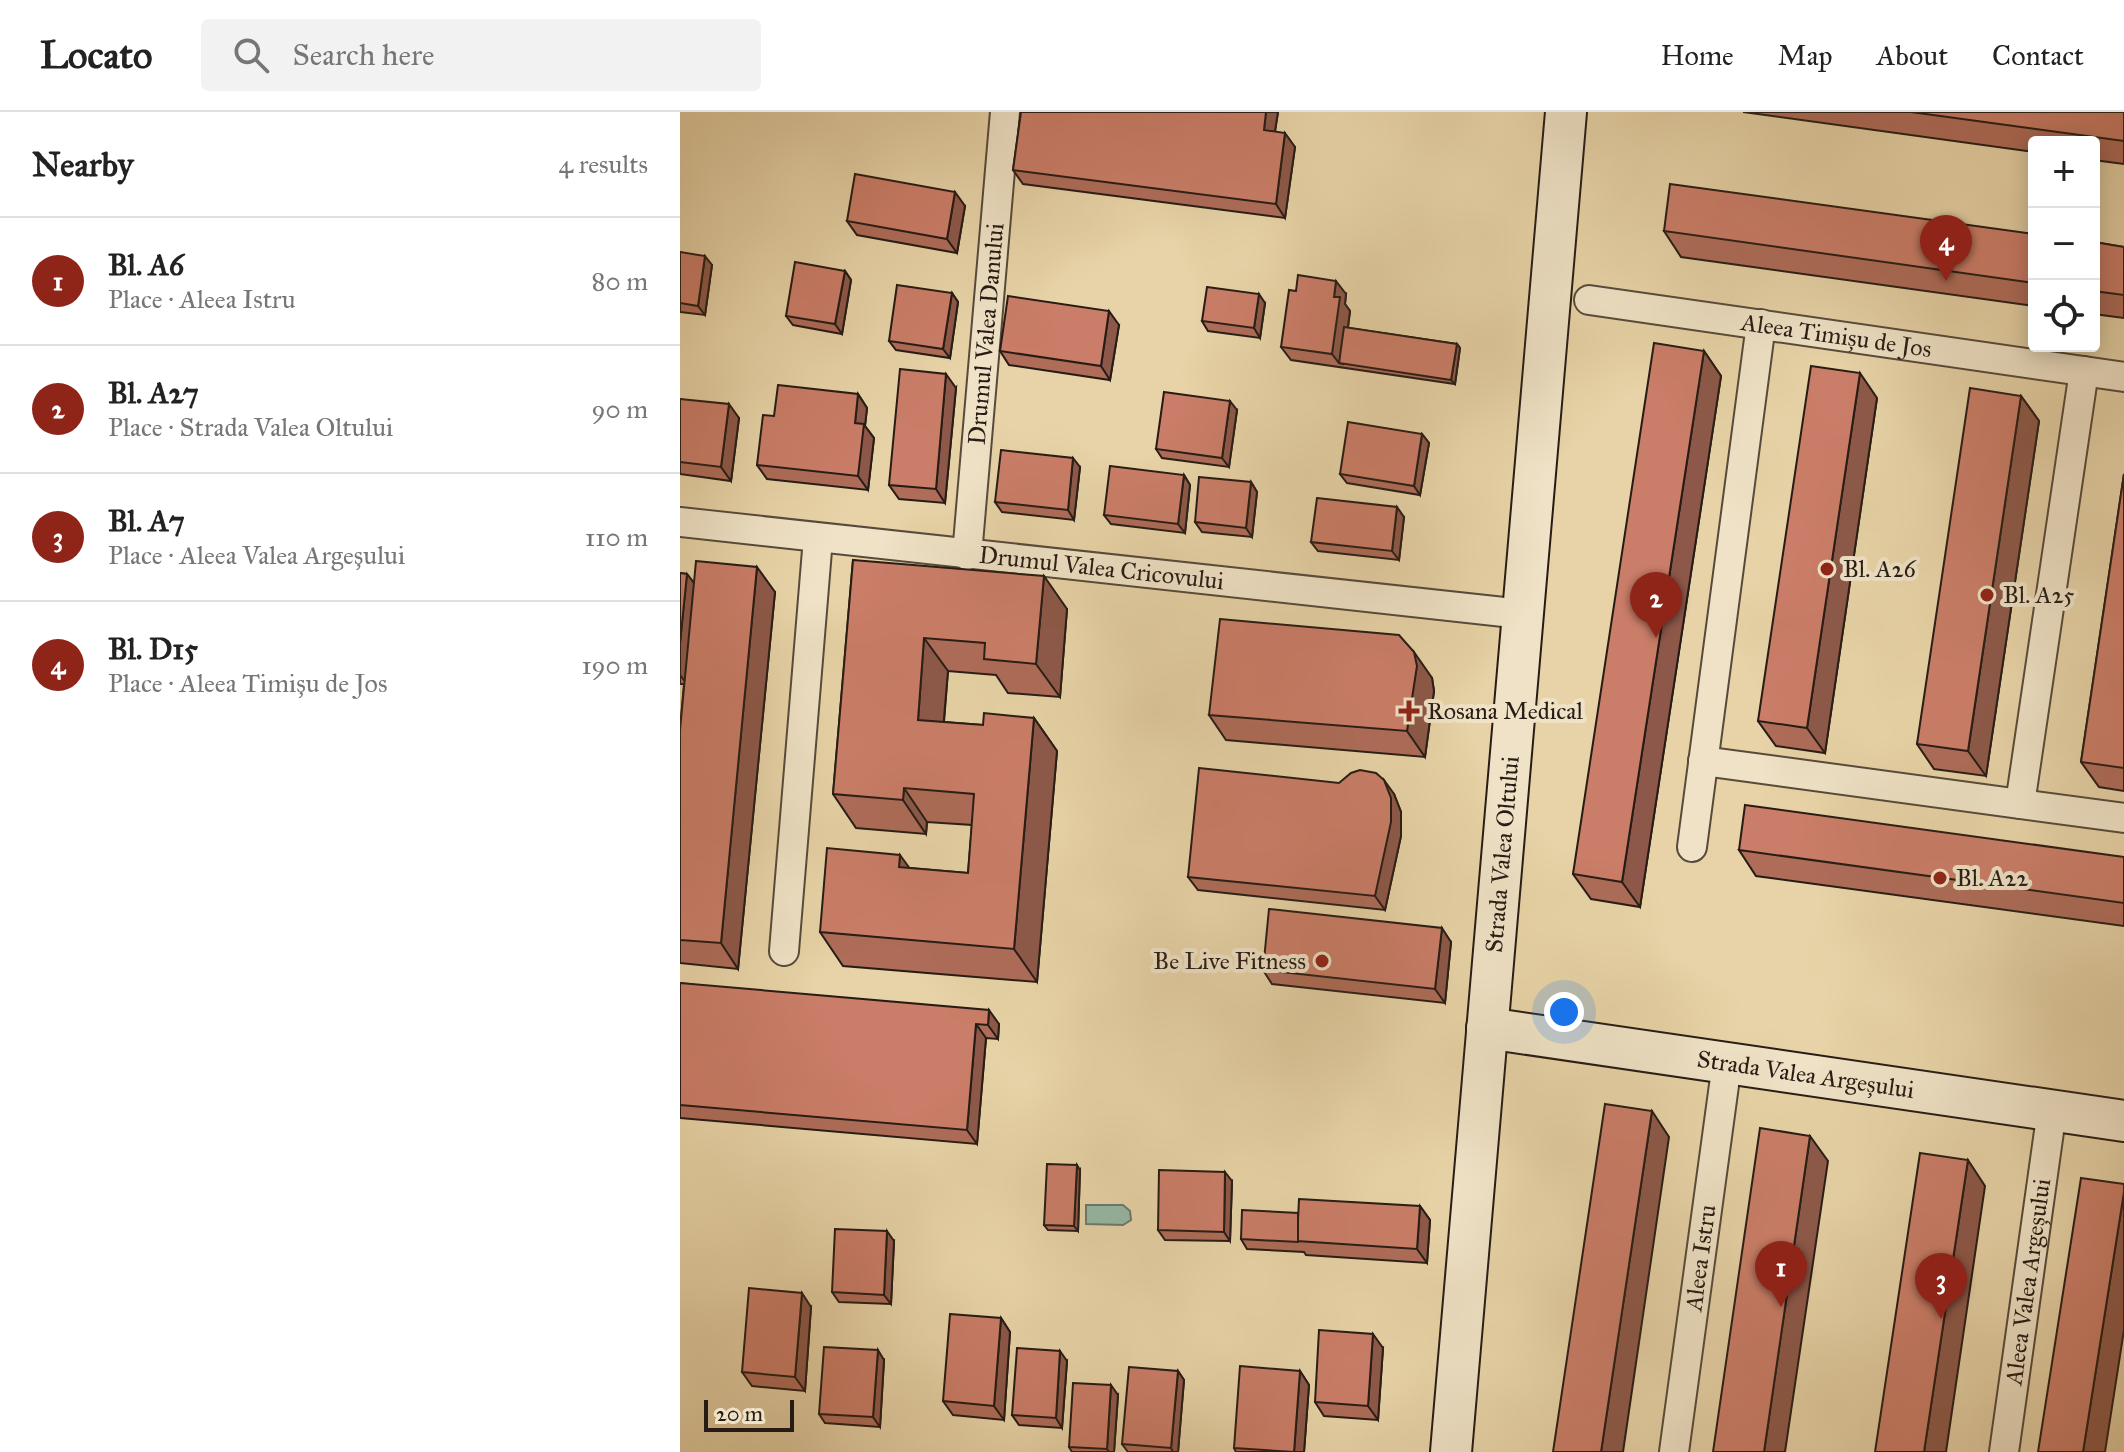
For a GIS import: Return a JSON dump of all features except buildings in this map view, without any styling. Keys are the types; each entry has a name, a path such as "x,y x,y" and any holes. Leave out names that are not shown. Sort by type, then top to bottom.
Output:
{"main road":[{"name":"Strada Valea Oltului","path":"1451,1452 1566,112"},
{"name":"Strada Valea Argeșului","path":"1487,1028 2124,1121"}],"street":[{"name":"Drumul Valea Danului","path":"967,555 1005,112"},
{"name":"Aleea Timișu de Jos","path":"1589,300 2124,377"},
{"path":"1692,847 1761,324"},
{"path":"2020,804 2084,371"},
{"name":"Drumul Valea Cricovului","path":"680,522 1522,614"},
{"path":"784,951 818,538"},
{"path":"1703,761 2124,818"},
{"name":"Aleea Istru","path":"1674,1452 1727,1063"},
{"name":"Aleea Valea Argeșului","path":"2004,1452 2052,1110"}],"shaded area":[{"path":"1086,1205 1123,1205 1130,1211 1131,1220 1123,1225 1086,1224"}],"place":[{"name":"Bl. D15","path":"1946,281"},
{"name":"Bl. A26","path":"1827,569"},
{"name":"Bl. A25","path":"1987,595"},
{"name":"Bl. A27","path":"1656,638"},
{"name":"Rosana Medical","path":"1409,711"},
{"name":"Bl. A22","path":"1940,878"},
{"name":"Be Live Fitness","path":"1322,961"},
{"name":"Bl. A6","path":"1781,1307"},
{"name":"Bl. A7","path":"1941,1319"}]}
